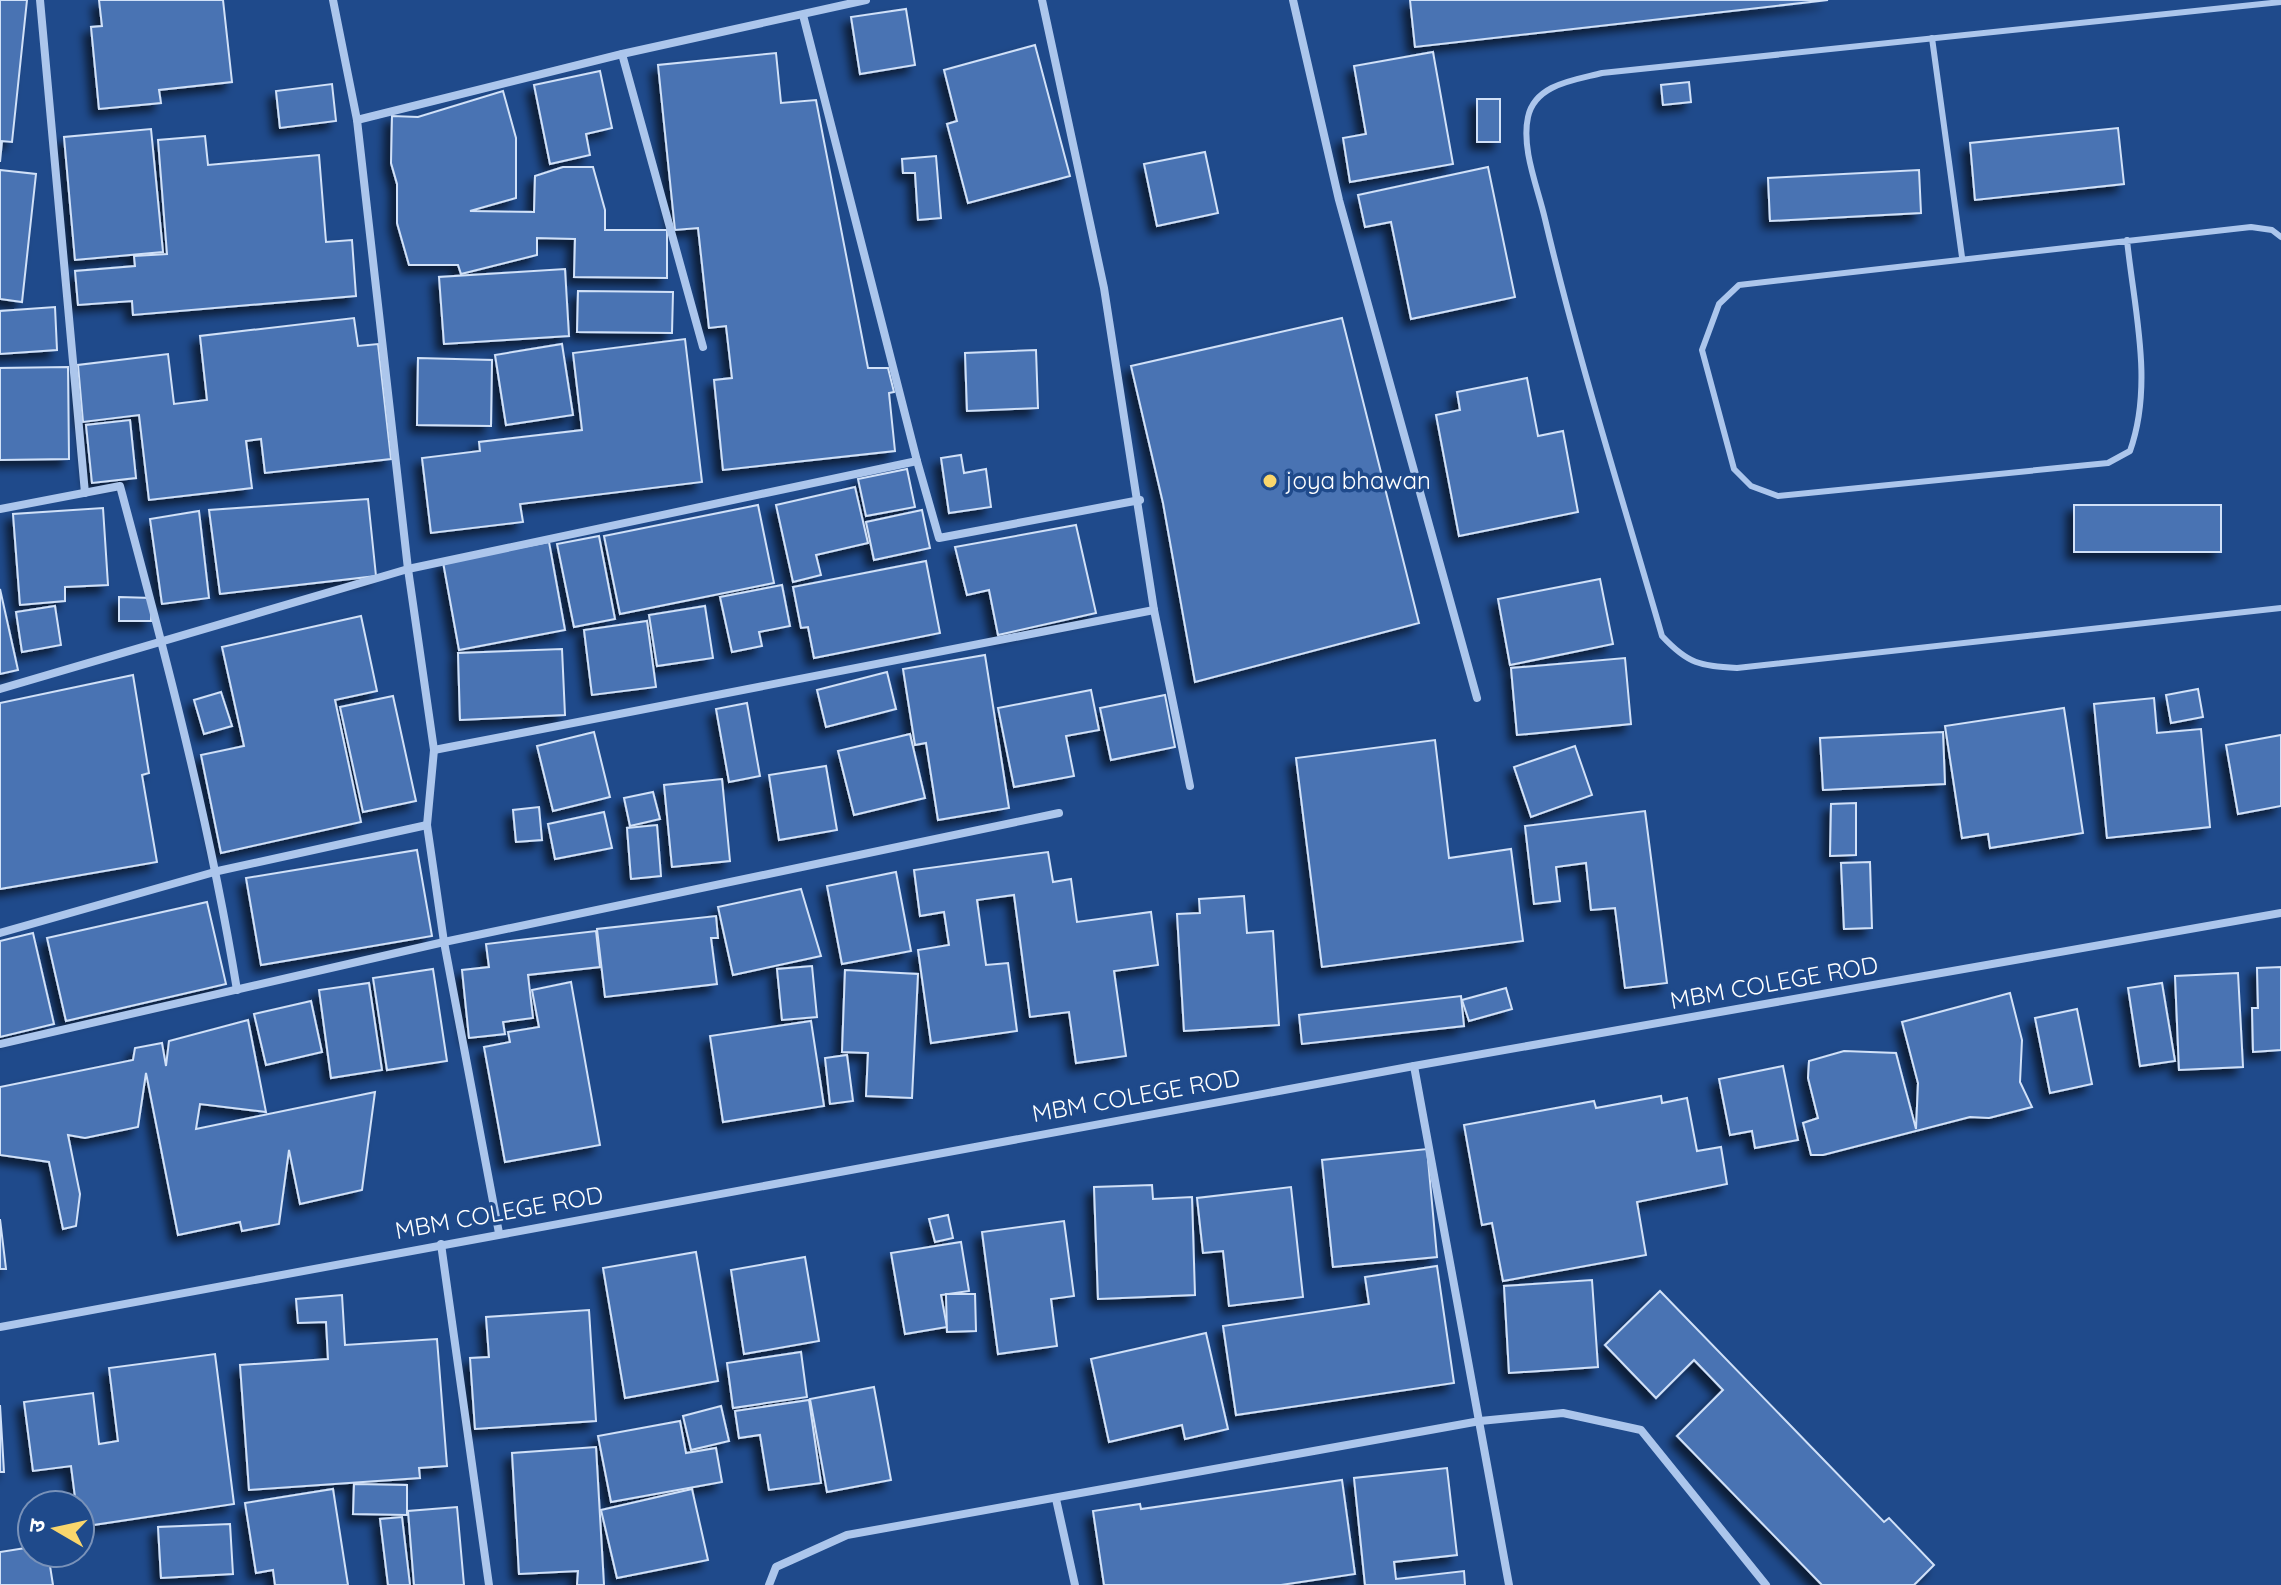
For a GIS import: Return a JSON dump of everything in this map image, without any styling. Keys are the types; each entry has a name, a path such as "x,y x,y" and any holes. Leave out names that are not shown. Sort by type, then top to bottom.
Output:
{"street":[{"path":"40,0 85,493"},
{"path":"333,0 357,120 408,569 434,750 427,825 444,942 499,1233"},
{"path":"357,120 622,54 866,0"},
{"path":"1042,0 1104,288 1140,500 1154,610 1190,786"},
{"path":"1293,0 1339,200 1477,698"},
{"path":"803,15 939,538 1140,500"},
{"path":"622,54 703,347"},
{"path":"0,689 408,569 917,461"},
{"path":"0,509 120,486 218,871 237,990"},
{"path":"434,750 1154,610"},
{"path":"0,1044 444,942 1059,813"},
{"path":"0,933 218,871 427,825"},
{"name":"MBM COLEGE ROD","path":"0,1327 1414,1066 2281,913"},
{"path":"1414,1066 1509,1585"},
{"path":"441,1244 489,1585"},
{"path":"769,1585 776,1567 809,1549 847,1535 1480,1421 1563,1413 1641,1430 1766,1585"},
{"path":"1056,1499 1075,1585"}],"lane":[{"path":"2281,2 1602,73 1557,84 1536,99 1528,116 1527,143 1560,281 1662,636 1683,658 1707,666 1737,668 2281,608"},
{"path":"1932,38 1962,257"},
{"path":"2127,240 2142,383 2140,422 2130,451 2108,463 1778,496 1751,486 1734,469 1702,350 1719,304 1739,285 1962,257 2251,227 2272,230 2281,237"}],"building":[{"path":"0,0 27,0 12,142 2,141 0,162"},
{"path":"99,0 223,0 232,82 159,90 161,103 99,109 91,27 102,26"},
{"path":"1410,0 1828,0 1415,47"},
{"path":"906,9 915,65 860,74 851,17"},
{"path":"1035,45 1070,176 968,203 947,124 957,121 944,70"},
{"path":"1433,52 1453,164 1350,182 1343,138 1366,134 1354,66"},
{"path":"776,53 781,103 816,100 868,368 888,368 894,392 889,393 895,451 723,470 714,380 732,378 726,326 709,328 698,228 675,230 658,65"},
{"path":"600,71 612,128 586,134 590,155 550,164 534,85"},
{"path":"1689,82 1691,102 1663,105 1661,85"},
{"path":"332,84 336,121 280,128 276,91"},
{"path":"503,91 516,138 516,198 470,211 534,212 535,176 563,167 593,167 605,210 605,230 667,230 667,278 574,277 575,239 537,238 537,255 461,274 458,265 409,265 397,223 397,184 391,163 392,116 418,117"},
{"path":"1477,99 1500,99 1500,142 1477,142"},
{"path":"2118,128 2124,184 1975,200 1970,143"},
{"path":"151,129 163,252 75,260 64,137"},
{"path":"205,136 208,165 319,155 326,242 352,240 356,296 133,315 132,301 78,305 75,271 135,266 134,256 167,254 158,140"},
{"path":"1205,152 1218,213 1157,226 1144,164"},
{"path":"936,156 941,218 918,220 915,173 903,173 902,159"},
{"path":"1488,167 1515,297 1411,319 1391,222 1365,227 1358,195"},
{"path":"0,170 36,174 22,302 0,299"},
{"path":"1919,170 1921,213 1770,221 1768,178"},
{"path":"565,269 569,336 444,344 439,277"},
{"path":"578,291 673,292 672,333 577,332"},
{"path":"55,307 57,350 0,354 0,311"},
{"path":"354,318 358,346 378,344 391,459 265,473 261,439 246,441 252,488 149,500 139,415 83,422 78,365 168,354 174,404 207,400 200,336"},
{"name":"joya bhawan","path":"1342,318 1419,623 1195,682 1163,503 1131,366"},
{"path":"685,339 702,482 520,504 523,522 431,533 422,458 480,451 479,442 582,430 573,353"},
{"path":"562,344 573,415 506,425 495,355"},
{"path":"1036,350 1038,408 967,411 965,353"},
{"path":"418,358 492,360 491,426 417,425"},
{"path":"68,367 69,459 0,460 0,368"},
{"path":"1527,378 1538,436 1563,431 1578,512 1459,536 1436,415 1460,410 1457,392"},
{"path":"130,420 136,478 92,483 86,425"},
{"path":"961,455 964,473 986,469 991,507 949,513 941,458"},
{"path":"907,469 915,507 866,516 858,479"},
{"path":"855,487 868,543 816,555 821,575 793,582 776,505"},
{"path":"368,499 376,576 220,594 209,510"},
{"path":"758,505 774,583 620,614 604,536"},
{"path":"2074,505 2221,505 2221,552 2074,552"},
{"path":"103,508 108,585 65,587 65,601 20,605 13,514"},
{"path":"922,510 930,548 874,560 866,522"},
{"path":"199,511 209,598 162,604 150,519"},
{"path":"1076,525 1096,613 998,635 989,590 967,595 955,547"},
{"path":"599,536 615,619 574,627 557,544"},
{"path":"549,542 565,630 459,650 443,562"},
{"path":"926,561 940,633 814,658 808,627 801,628 793,587"},
{"path":"1600,579 1613,644 1510,665 1498,599"},
{"path":"782,585 790,626 759,632 762,646 732,652 720,597"},
{"path":"0,589 18,670 0,674"},
{"path":"119,597 152,598 151,621 119,621"},
{"path":"55,606 61,645 22,652 16,612"},
{"path":"705,606 713,658 657,666 649,615"},
{"path":"361,616 377,691 335,700 361,822 221,853 201,755 244,746 222,647"},
{"path":"647,621 656,687 592,695 584,630"},
{"path":"562,649 565,715 460,720 458,653"},
{"path":"985,655 1009,808 938,820 926,743 915,745 903,669"},
{"path":"1625,658 1631,724 1517,735 1511,668"},
{"path":"887,672 896,709 826,727 817,690"},
{"path":"133,675 149,773 142,775 157,862 0,889 0,703"},
{"path":"2198,689 2203,717 2171,723 2166,695"},
{"path":"1091,690 1099,730 1066,736 1074,776 1014,787 998,708"},
{"path":"221,692 232,726 204,734 194,700"},
{"path":"1165,695 1175,747 1111,760 1100,708"},
{"path":"393,696 416,801 363,812 340,707"},
{"path":"2154,698 2157,733 2201,729 2210,827 2107,838 2094,704"},
{"path":"747,703 760,776 729,782 716,709"},
{"path":"2064,708 2083,833 1990,848 1988,834 1962,838 1945,726"},
{"path":"594,732 610,797 553,811 537,746"},
{"path":"1943,732 1945,784 1823,790 1820,738"},
{"path":"910,734 925,798 854,815 838,751"},
{"path":"2281,735 2281,806 2238,814 2226,745"},
{"path":"1435,740 1449,858 1511,849 1523,941 1322,967 1296,758"},
{"path":"1575,746 1592,795 1531,817 1514,767"},
{"path":"826,766 837,830 779,840 769,775"},
{"path":"722,779 730,861 672,867 664,785"},
{"path":"653,792 660,819 630,826 624,798"},
{"path":"1856,803 1856,855 1830,856 1831,804"},
{"path":"539,807 542,840 516,842 513,810"},
{"path":"1645,811 1667,983 1625,988 1615,908 1591,910 1586,863 1556,867 1560,901 1534,904 1525,826"},
{"path":"604,812 612,848 555,859 548,824"},
{"path":"657,825 661,876 631,879 627,828"},
{"path":"417,850 432,936 261,965 246,878"},
{"path":"1048,852 1053,882 1071,879 1077,922 1151,912 1158,965 1114,971 1126,1056 1076,1063 1069,1012 1030,1017 1014,895 977,900 986,965 1008,963 1017,1031 931,1043 918,950 949,945 944,912 920,916 914,870"},
{"path":"1870,862 1872,928 1844,929 1841,863"},
{"path":"896,872 911,951 842,964 827,886"},
{"path":"801,889 821,956 733,975 718,907"},
{"path":"1244,896 1247,933 1273,931 1279,1025 1184,1031 1177,914 1200,913 1199,899"},
{"path":"207,902 226,984 66,1021 47,938"},
{"path":"716,916 718,938 711,938 717,984 605,997 597,929"},
{"path":"596,931 600,967 528,975 533,1018 503,1022 505,1034 469,1038 462,970 489,967 486,944"},
{"path":"33,933 54,1024 0,1037 0,941"},
{"path":"812,966 817,1017 782,1020 777,969"},
{"path":"2281,967 2281,1050 2253,1052 2252,1008 2258,1008 2257,968"},
{"path":"433,969 447,1061 387,1070 373,978"},
{"path":"845,970 918,974 912,1098 866,1096 868,1053 842,1052"},
{"path":"2238,973 2243,1067 2179,1070 2175,976"},
{"path":"571,982 600,1145 505,1162 484,1047 510,1042 508,1032 539,1027 532,990"},
{"path":"369,983 382,1070 331,1078 319,990"},
{"path":"2162,983 2175,1061 2140,1066 2128,988"},
{"path":"1506,988 1512,1009 1469,1021 1462,1000"},
{"path":"2010,993 2022,1040 2020,1082 2032,1107 1989,1118 1970,1117 1823,1155 1811,1155 1803,1123 1818,1118 1808,1078 1809,1061 1844,1051 1896,1053 1916,1129 1918,1083 1902,1022"},
{"path":"1461,996 1464,1026 1302,1044 1299,1015"},
{"path":"311,1001 322,1052 266,1065 254,1014"},
{"path":"2077,1009 2092,1084 2050,1093 2035,1018"},
{"path":"248,1020 266,1112 200,1104 196,1129 375,1092 362,1190 300,1204 289,1150 279,1224 242,1231 240,1222 178,1235 146,1073 138,1127 85,1138 68,1135 80,1194 76,1226 63,1229 49,1162 0,1155 0,1087 133,1060 135,1048 162,1043 166,1066 169,1041"},
{"path":"811,1021 824,1106 723,1122 710,1036"},
{"path":"847,1055 853,1101 830,1104 825,1058"},
{"path":"1783,1066 1798,1140 1755,1148 1752,1131 1730,1135 1719,1079"},
{"path":"1661,1096 1662,1103 1687,1098 1697,1151 1721,1147 1727,1184 1637,1202 1646,1255 1503,1281 1492,1223 1482,1225 1464,1125 1594,1101 1596,1108"},
{"path":"1427,1149 1437,1257 1333,1267 1322,1160"},
{"path":"1152,1185 1153,1199 1192,1197 1195,1295 1098,1299 1094,1187"},
{"path":"1291,1187 1303,1297 1229,1306 1223,1251 1203,1253 1197,1198"},
{"path":"948,1215 953,1238 935,1242 929,1219"},
{"path":"0,1219 6,1269 0,1269"},
{"path":"1064,1221 1074,1296 1051,1299 1057,1346 998,1354 982,1232"},
{"path":"961,1242 969,1291 941,1295 947,1327 905,1334 891,1253"},
{"path":"696,1252 718,1381 625,1398 603,1268"},
{"path":"805,1257 819,1341 744,1354 731,1270"},
{"path":"1437,1266 1454,1383 1236,1415 1223,1326 1369,1304 1365,1277"},
{"path":"1592,1280 1598,1367 1509,1373 1504,1286"},
{"path":"1660,1291 1884,1522 1889,1518 1934,1565 1914,1585 1822,1585 1677,1436 1723,1390 1694,1360 1656,1398 1605,1345"},
{"path":"946,1294 975,1294 976,1331 947,1332"},
{"path":"342,1295 345,1345 437,1339 447,1466 419,1468 420,1478 249,1490 240,1365 328,1359 326,1322 298,1323 296,1299"},
{"path":"589,1310 596,1421 475,1429 470,1358 489,1357 486,1317"},
{"path":"1206,1333 1228,1429 1185,1439 1182,1425 1109,1442 1091,1359"},
{"path":"801,1352 807,1397 733,1408 727,1363"},
{"path":"215,1354 234,1504 96,1525 96,1489 74,1489 71,1466 33,1471 24,1402 93,1393 99,1444 118,1441 109,1368"},
{"path":"874,1387 891,1480 827,1492 810,1399"},
{"path":"809,1400 821,1483 769,1490 760,1435 739,1438 735,1411"},
{"path":"0,1405 4,1472 0,1472"},
{"path":"721,1406 729,1441 691,1450 683,1416"},
{"path":"680,1421 686,1453 716,1448 722,1482 611,1502 598,1436"},
{"path":"596,1447 604,1585 577,1585 578,1571 519,1574 512,1453"},
{"path":"1447,1468 1457,1555 1394,1562 1396,1579 1464,1571 1465,1585 1365,1585 1354,1478"},
{"path":"1342,1480 1355,1574 1281,1585 1104,1585 1093,1511 1140,1504 1141,1509"},
{"path":"354,1484 407,1485 407,1515 353,1514"},
{"path":"333,1489 348,1585 275,1585 273,1570 256,1573 245,1503"},
{"path":"692,1489 708,1560 617,1578 601,1510"},
{"path":"457,1507 464,1585 414,1585 408,1511"},
{"path":"402,1517 410,1585 388,1585 380,1519"},
{"path":"230,1524 233,1574 161,1578 158,1527"},
{"path":"16,1550 16,1569 50,1569 53,1585 0,1585 0,1552"}],"place":[{"name":"joya bhawan","path":"1270,481"}]}
